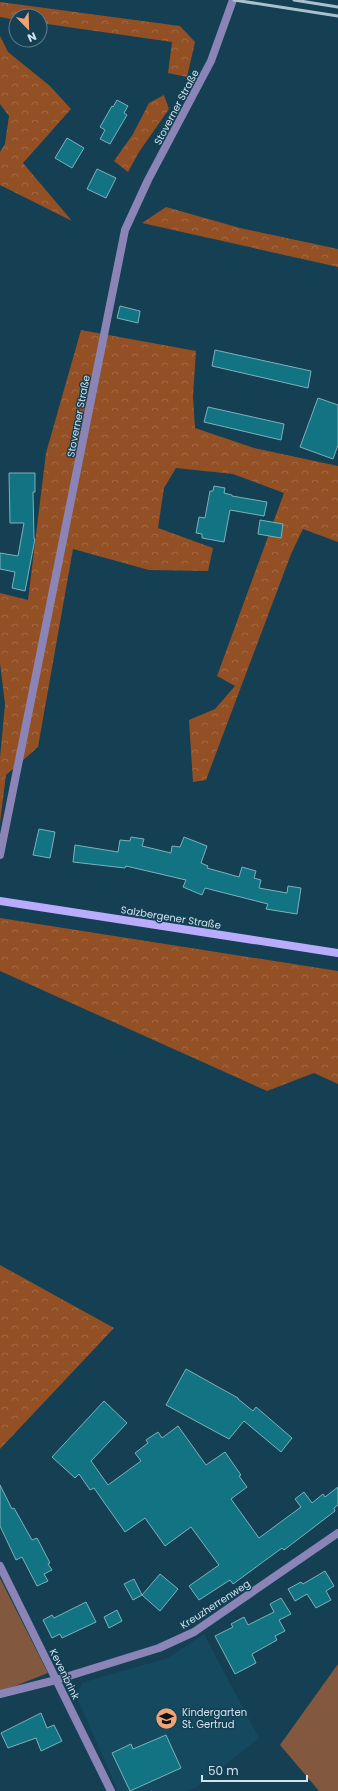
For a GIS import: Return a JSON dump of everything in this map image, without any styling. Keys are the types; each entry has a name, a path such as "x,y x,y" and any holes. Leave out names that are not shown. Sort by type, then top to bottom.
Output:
{"main road":[{"name":"Salzbergener Straße","path":"0,901 338,953"}],"street":[{"name":"Stoverner Straße","path":"0,855 125,230 148,180 211,61 233,0"},
{"name":"Kreuzherrenweg","path":"0,1694 56,1680 159,1648 194,1632 338,1533"},
{"name":"Kevenbrink","path":"0,1566 111,1791"}],"shaded area":[{"path":"0,1578 48,1673 0,1692"},
{"name":"Kindergarten St. Gertrud","path":"204,1634 259,1738 196,1788 187,1791 118,1791 77,1698 78,1691 83,1683 168,1658"},
{"path":"338,1664 338,1791 319,1791 280,1745"}],"green space":[{"path":"0,2 45,8 8,8 8,18 0,17"},
{"path":"48,8 180,26 195,42 187,77 168,73 172,42 48,24"},
{"path":"0,36 8,52 50,86 71,109 23,163 72,221 0,185 0,152 5,144 9,116 0,104"},
{"path":"164,95 169,109 139,152 128,172 114,161 133,134 149,103"},
{"path":"166,207 240,228 338,249 338,267 142,223"},
{"path":"81,330 196,351 193,396 195,428 254,448 338,466 338,542 303,529 291,554 206,780 193,782 189,720 215,709 235,686 217,676 284,493 233,474 176,468 164,488 158,528 213,548 208,571 149,570 73,549 38,747 6,775 0,822 0,758 5,704 0,663 0,593 28,600 46,453"},
{"path":"0,918 338,971 338,1084 314,1073 267,1091 0,971"},
{"path":"0,1265 114,1328 0,1449"}],"building":[{"path":"117,100 128,106 124,113 127,115 110,144 100,139 105,130 100,127"},
{"path":"67,138 84,148 72,168 55,158"},
{"path":"97,169 116,178 106,198 87,189"},
{"path":"120,306 140,311 138,323 117,318"},
{"path":"215,350 311,371 308,388 212,366"},
{"path":"318,398 338,405 338,445 333,459 300,447"},
{"path":"208,407 284,424 281,440 204,422"},
{"path":"9,473 35,473 35,492 33,492 35,539 25,591 12,588 15,572 0,569 0,553 18,556 24,523 10,523"},
{"path":"214,486 225,488 224,493 232,496 267,502 264,516 230,510 224,542 202,538 202,534 196,533 199,517 205,518 210,491 213,491"},
{"path":"260,520 283,524 281,538 258,534"},
{"path":"39,829 55,832 50,858 33,855"},
{"path":"131,837 144,839 142,846 171,853 172,846 180,847 184,837 207,846 201,863 208,866 207,868 239,877 242,867 256,871 254,878 261,880 259,888 287,893 288,886 301,888 297,914 266,909 268,904 205,888 202,895 183,887 186,880 126,866 125,868 73,862 75,845 118,852 120,840 130,841"},
{"path":"186,1369 238,1398 253,1411 256,1407 292,1438 281,1452 244,1421 229,1439 166,1405"},
{"path":"104,1401 127,1423 91,1461 108,1485 141,1461 135,1453 148,1443 146,1440 158,1432 162,1438 178,1426 206,1465 225,1452 241,1475 239,1476 247,1487 231,1499 259,1538 301,1507 295,1499 304,1492 312,1503 323,1494 325,1497 338,1487 338,1505 334,1508 335,1511 284,1550 282,1548 233,1584 230,1580 199,1600 189,1586 219,1565 191,1527 165,1546 145,1518 125,1532 94,1488 90,1490 79,1474 75,1478 52,1457"},
{"path":"0,1485 12,1509 14,1508 32,1540 37,1538 50,1563 48,1564 52,1570 44,1574 48,1581 37,1586 22,1557 16,1560 0,1526"},
{"path":"325,1571 334,1586 326,1591 331,1600 316,1608 307,1594 295,1601 288,1589 301,1582 303,1584"},
{"path":"160,1574 178,1589 160,1611 142,1595"},
{"path":"134,1579 142,1595 133,1600 124,1584"},
{"path":"281,1598 291,1614 279,1620 285,1631 275,1636 277,1640 252,1654 256,1663 235,1674 215,1636 233,1627 231,1624 244,1617 248,1625 274,1612 270,1604"},
{"path":"86,1602 96,1622 62,1638 60,1634 52,1638 43,1620 52,1615 54,1618"},
{"path":"117,1610 122,1621 109,1628 104,1617"},
{"path":"41,1713 47,1728 54,1725 62,1741 41,1751 36,1738 8,1748 1,1733"},
{"path":"166,1735 181,1768 130,1791 112,1753 131,1744 133,1749"}],"railway":[{"path":"234,0 338,16"},
{"path":"294,0 338,7"}],"place":[{"name":"Kindergarten St. Gertrud","path":"167,1718"}]}
